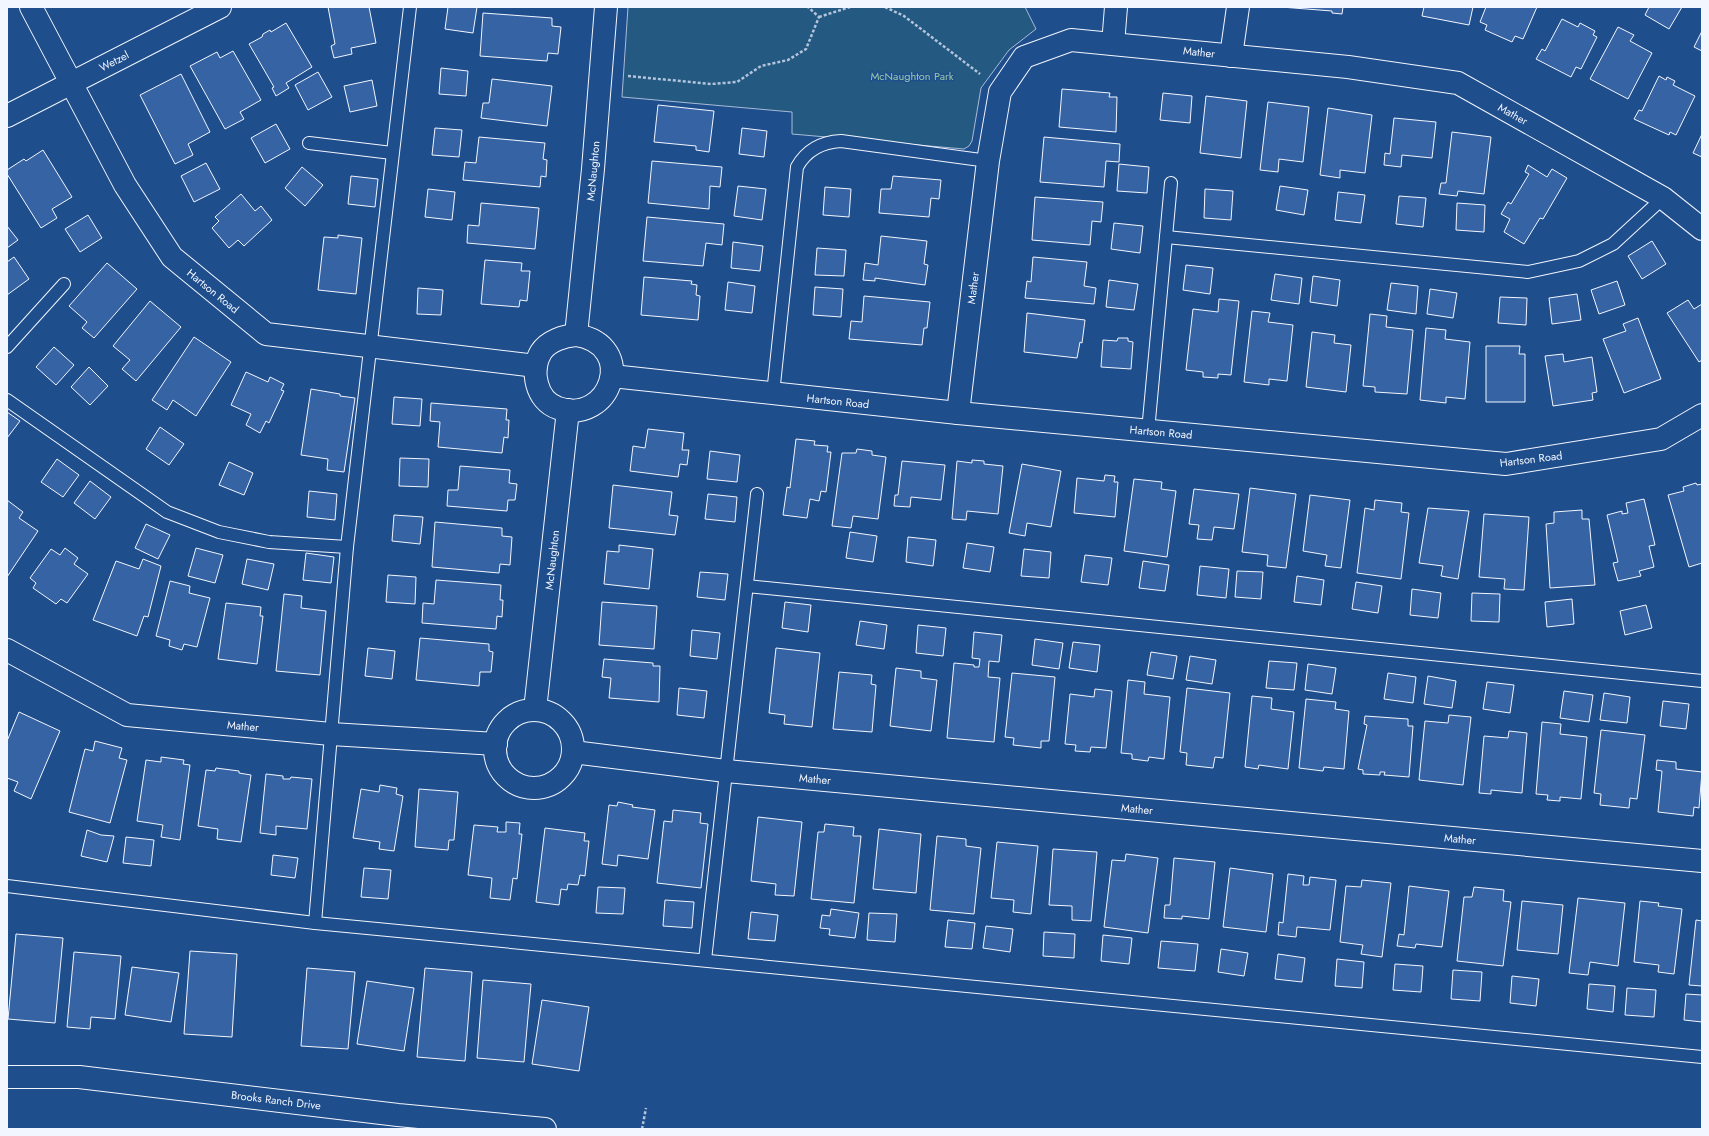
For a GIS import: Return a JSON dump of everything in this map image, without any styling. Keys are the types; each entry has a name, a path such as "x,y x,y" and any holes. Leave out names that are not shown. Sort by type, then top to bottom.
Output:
{"street":[{"name":"Hartson Road","path":"31,7 72,82 125,185 172,257 266,334 536,366"},
{"name":"Wetzel","path":"7,116 220,7"},
{"name":"McNaughton","path":"576,335 593,168 606,7"},
{"path":"1113,44 1116,7"},
{"path":"1231,56 1238,7"},
{"name":"Mather","path":"958,413 988,162 1000,92 1024,57 1071,40 1348,67 1458,83 1663,198 1702,229"},
{"path":"576,335 587,337 598,342 608,354 612,376 610,388 603,398 592,405 579,410 568,410 558,408 547,402 536,380 536,366 542,351 553,342 565,336 576,335"},
{"name":"Hartson Road","path":"612,376 958,413 1506,464 1661,439 1701,419"},
{"name":"McNaughton","path":"535,710 568,410"},
{"name":"Mather","path":"7,650 127,715 331,734 496,744"},
{"path":"524,710 535,710 546,711 558,718 569,734 573,752 570,763 564,774 554,782 532,788 519,786 505,774 501,769 496,756 496,744 499,731 505,722 524,710"},
{"name":"Mather","path":"573,752 726,771 1702,862"},
{"name":"Brooks Ranch Drive","path":"7,1077 78,1077 397,1122 544,1129"}],"lane":[{"path":"315,923 346,547 410,7"},
{"path":"773,394 797,167 802,159 810,151 828,142 842,141 988,162"},
{"path":"309,143 392,153"},
{"path":"1148,431 1171,183"},
{"path":"1166,237 1528,272 1579,261 1613,244 1663,198"},
{"path":"7,347 64,284"},
{"path":"7,400 168,512 219,532 269,542 346,547"},
{"path":"705,960 757,494"},
{"path":"747,586 1702,681"},
{"path":"7,886 315,923 1702,1057"}],"path":[{"path":"808,7 819,17"},
{"path":"819,17 850,7"},
{"path":"885,7 904,16 980,74"},
{"path":"628,76 711,84 737,82 761,66 788,60 806,49 819,17"},
{"path":"642,1129 646,1108"}],"green space":[{"name":"McNaughton Park","path":"628,7 1025,7 1036,29 1009,50 981,88 972,141 969,146 964,149 792,134 792,112 622,97"}],"building":[{"path":"328,7 369,7 376,43 351,48 352,54 334,58 331,46 335,44"},
{"path":"448,7 477,7 473,33 445,29"},
{"path":"1281,7 1343,7 1342,14 1332,13 1332,11"},
{"path":"1424,7 1473,7 1469,25 1422,16"},
{"path":"1486,7 1537,7 1523,39 1515,36 1512,42 1485,30 1487,25 1480,22"},
{"path":"1649,7 1682,7 1669,29 1645,15"},
{"path":"483,13 552,18 552,26 561,27 558,54 548,53 547,61 480,56"},
{"path":"1562,19 1578,27 1580,23 1595,31 1593,35 1597,37 1581,69 1576,67 1571,77 1536,59 1542,49 1545,51"},
{"path":"286,23 312,67 286,83 289,88 276,96 272,88 274,87 249,44 262,37 263,34 270,30 271,32"},
{"path":"1618,27 1634,35 1630,41 1652,53 1628,99 1590,79"},
{"path":"1702,31 1702,51 1694,47"},
{"path":"233,51 261,100 240,112 244,119 225,129 190,66 217,52 220,58"},
{"path":"441,68 468,71 466,96 439,94"},
{"path":"318,72 332,97 308,110 295,85"},
{"path":"181,74 210,132 188,144 193,155 175,164 140,95"},
{"path":"1659,76 1666,80 1667,77 1675,81 1673,85 1695,96 1676,135 1670,132 1669,135 1634,119 1639,110 1642,111"},
{"path":"492,79 552,86 547,126 481,118 483,103 489,103"},
{"path":"372,80 377,106 350,112 344,86"},
{"path":"1062,89 1110,93 1109,97 1117,97 1116,132 1059,127"},
{"path":"1163,93 1192,96 1190,123 1160,120"},
{"path":"1206,96 1247,101 1241,158 1200,153"},
{"path":"1268,102 1309,107 1303,162 1279,159 1278,172 1260,170"},
{"path":"658,105 714,111 709,152 696,150 696,146 654,142"},
{"path":"1328,108 1372,115 1365,173 1340,170 1340,178 1320,175"},
{"path":"1394,118 1436,122 1432,158 1402,155 1401,167 1384,165 1385,153 1390,154"},
{"path":"276,124 290,149 265,163 251,138"},
{"path":"435,128 462,130 459,157 432,155"},
{"path":"742,128 767,131 764,157 739,154"},
{"path":"1452,132 1491,137 1484,194 1458,191 1457,196 1439,194 1441,183 1446,183"},
{"path":"1702,134 1702,157 1693,153"},
{"path":"479,137 545,143 543,159 547,160 546,177 541,176 540,187 463,180 465,162 476,163"},
{"path":"1044,137 1120,144 1119,162 1106,161 1104,187 1040,182"},
{"path":"43,150 72,197 52,209 57,218 41,228 7,174 7,170 24,159 26,161"},
{"path":"652,161 722,167 720,187 710,186 709,209 648,203"},
{"path":"206,163 220,189 194,202 181,176"},
{"path":"1119,164 1149,167 1147,193 1117,191"},
{"path":"1528,165 1547,177 1552,169 1567,178 1543,219 1540,218 1524,244 1504,232 1510,219 1501,214 1508,202 1511,204 1529,174 1525,172"},
{"path":"302,167 323,185 305,206 285,188"},
{"path":"351,176 378,179 375,207 348,204"},
{"path":"893,176 941,180 939,199 931,198 929,217 879,213 881,189 891,189"},
{"path":"738,186 766,189 762,220 734,216"},
{"path":"1280,186 1308,190 1304,215 1276,210"},
{"path":"825,187 851,189 849,217 823,215"},
{"path":"428,189 455,192 452,220 425,217"},
{"path":"1205,189 1233,191 1231,220 1204,218"},
{"path":"1338,192 1365,195 1361,223 1335,220"},
{"path":"241,194 255,211 261,206 272,220 244,246 238,240 229,248 212,228 219,221 215,217"},
{"path":"1399,196 1426,198 1423,227 1396,224"},
{"path":"1035,197 1103,202 1101,222 1092,221 1090,245 1032,240"},
{"path":"481,203 539,208 535,249 467,243 468,225 479,226"},
{"path":"1457,203 1485,205 1484,232 1456,230"},
{"path":"88,215 102,238 80,252 65,229"},
{"path":"647,217 724,224 722,245 706,243 703,266 643,261"},
{"path":"1114,223 1143,226 1140,253 1111,249"},
{"path":"7,226 18,240 7,248"},
{"path":"338,235 362,238 356,294 318,290 324,237 338,238"},
{"path":"881,236 927,241 924,264 928,265 925,285 875,278 875,281 863,280 865,263 878,265"},
{"path":"1652,241 1666,264 1642,279 1628,256"},
{"path":"733,242 763,246 760,271 731,268"},
{"path":"817,248 846,250 844,276 815,275"},
{"path":"14,257 29,279 7,295 7,262"},
{"path":"1033,257 1087,262 1084,286 1096,288 1094,304 1025,298 1027,281 1031,282"},
{"path":"485,260 522,263 521,271 530,271 527,301 520,300 519,307 481,304"},
{"path":"107,263 137,289 94,338 82,328 87,322 69,306"},
{"path":"1186,265 1213,268 1210,294 1183,290"},
{"path":"1275,274 1302,278 1299,304 1271,300"},
{"path":"1313,276 1340,280 1337,306 1310,302"},
{"path":"644,277 692,281 691,284 697,285 696,295 700,296 698,320 641,315"},
{"path":"1109,280 1138,284 1134,310 1106,307"},
{"path":"1617,281 1625,305 1599,314 1591,290"},
{"path":"728,282 755,286 752,313 725,310"},
{"path":"1391,283 1418,286 1416,314 1387,310"},
{"path":"815,287 843,289 841,317 813,315"},
{"path":"418,288 443,290 441,315 417,314"},
{"path":"1430,289 1457,293 1453,318 1427,314"},
{"path":"1577,294 1581,320 1552,324 1549,298"},
{"path":"864,296 930,302 927,328 924,328 922,345 849,339 851,321 862,322"},
{"path":"1500,297 1527,298 1526,325 1498,323"},
{"path":"1219,299 1239,301 1231,375 1218,374 1218,378 1203,377 1203,372 1186,370 1193,309 1218,312"},
{"path":"1688,300 1694,309 1702,304 1702,360 1699,362 1667,313"},
{"path":"150,301 181,327 136,381 122,369 130,360 113,346"},
{"path":"1252,311 1270,313 1268,322 1293,325 1287,381 1269,379 1269,385 1244,382"},
{"path":"1027,313 1085,320 1082,343 1080,342 1077,358 1024,352"},
{"path":"1370,314 1387,316 1386,327 1413,330 1407,394 1375,392 1375,387 1363,386"},
{"path":"1638,318 1661,379 1624,393 1603,339 1626,331 1623,324"},
{"path":"1426,328 1446,330 1445,339 1470,342 1465,399 1446,397 1446,403 1420,400"},
{"path":"1312,332 1335,335 1334,343 1351,345 1346,392 1306,387"},
{"path":"194,337 231,362 196,416 173,400 167,410 152,400"},
{"path":"1118,338 1128,338 1128,341 1133,342 1131,369 1101,367 1103,340 1117,341"},
{"path":"1486,346 1520,346 1519,354 1525,354 1525,402 1486,402"},
{"path":"54,347 74,365 56,385 36,367"},
{"path":"1563,354 1564,362 1592,357 1597,392 1592,393 1593,400 1553,406 1545,356"},
{"path":"89,367 108,386 90,405 71,387"},
{"path":"246,372 268,382 270,377 284,384 281,390 284,391 269,423 266,421 260,433 246,425 251,414 231,405"},
{"path":"311,389 355,398 344,472 327,470 328,459 301,455"},
{"path":"394,397 422,399 420,426 392,424"},
{"path":"431,403 507,409 506,420 509,420 508,438 504,437 502,453 438,447 440,422 430,421"},
{"path":"7,412 20,421 7,438"},
{"path":"160,427 184,444 169,465 146,449"},
{"path":"648,429 684,433 682,450 689,450 687,465 680,464 678,477 630,471 633,446 645,448"},
{"path":"796,439 815,441 814,445 828,446 827,452 831,452 826,492 821,491 819,501 810,499 807,518 783,515 787,487 790,488"},
{"path":"857,449 872,451 872,455 886,457 878,519 853,516 851,528 832,526 842,453 856,453"},
{"path":"710,451 740,455 737,482 707,479"},
{"path":"400,458 429,459 428,487 399,486"},
{"path":"57,459 79,475 63,497 41,482"},
{"path":"972,460 984,461 984,464 1003,466 998,514 967,511 966,520 952,519 957,461 972,463"},
{"path":"902,461 945,465 941,500 911,497 910,507 894,506 895,495 898,495"},
{"path":"229,462 253,473 244,495 219,485"},
{"path":"1022,464 1061,471 1051,527 1027,523 1025,536 1009,533"},
{"path":"460,466 510,470 509,483 517,484 515,500 508,500 507,511 447,506 448,490 458,490"},
{"path":"1105,475 1115,476 1114,482 1118,482 1115,517 1074,513 1077,478 1104,481"},
{"path":"1134,479 1162,482 1161,489 1176,491 1167,557 1124,551"},
{"path":"90,481 111,497 95,519 74,503"},
{"path":"1696,483 1697,485 1702,484 1702,563 1689,567 1668,495 1684,491 1683,487"},
{"path":"613,485 672,492 669,515 678,516 675,535 609,528"},
{"path":"1250,488 1296,494 1286,568 1267,566 1268,555 1242,552"},
{"path":"1194,489 1239,494 1234,529 1214,527 1212,540 1197,539 1199,525 1189,524"},
{"path":"309,491 337,494 335,520 307,517"},
{"path":"708,494 737,497 735,522 705,519"},
{"path":"1310,495 1350,500 1341,568 1325,566 1327,555 1303,551"},
{"path":"1644,499 1655,545 1649,546 1654,567 1639,571 1641,576 1618,581 1613,563 1618,562 1607,515 1622,511 1622,514 1628,513 1626,503"},
{"path":"7,500 23,512 19,518 38,531 7,577"},
{"path":"1375,500 1402,503 1401,512 1409,513 1401,579 1357,573 1365,508 1374,510"},
{"path":"1428,508 1469,511 1458,579 1441,576 1443,566 1419,563"},
{"path":"1582,510 1582,519 1589,519 1595,585 1550,588 1546,524 1554,523 1554,512"},
{"path":"1484,514 1529,517 1524,590 1504,589 1505,579 1479,577"},
{"path":"394,515 423,517 420,544 392,541"},
{"path":"435,522 502,528 502,536 512,537 510,565 500,564 499,573 432,567"},
{"path":"146,524 170,535 158,559 135,548"},
{"path":"850,532 877,536 873,562 846,558"},
{"path":"908,537 936,540 933,566 906,562"},
{"path":"967,543 994,547 990,572 963,568"},
{"path":"619,545 653,549 649,589 604,584 607,551 619,552"},
{"path":"65,548 78,558 74,564 88,574 67,603 61,599 56,604 33,588 36,583 30,578 51,549 60,555"},
{"path":"196,548 223,555 215,583 188,576"},
{"path":"1024,549 1051,552 1049,578 1021,576"},
{"path":"306,553 334,557 331,583 303,580"},
{"path":"1085,555 1112,558 1108,585 1081,582"},
{"path":"143,559 161,566 148,617 144,616 137,636 93,620 116,561 139,569"},
{"path":"247,559 274,564 268,590 242,584"},
{"path":"1143,561 1169,565 1165,591 1139,588"},
{"path":"1200,566 1229,569 1226,598 1197,595"},
{"path":"1237,571 1263,572 1261,599 1235,597"},
{"path":"700,572 728,574 725,600 697,597"},
{"path":"388,575 416,577 415,604 386,602"},
{"path":"1297,576 1324,580 1321,605 1294,602"},
{"path":"436,580 501,585 500,600 503,600 502,617 497,616 496,629 422,623 423,603 434,604"},
{"path":"170,581 190,586 189,593 210,598 197,647 184,644 182,650 169,646 170,640 156,636"},
{"path":"1356,582 1382,586 1378,613 1352,609"},
{"path":"1412,589 1441,593 1438,618 1410,615"},
{"path":"1472,593 1500,594 1499,622 1471,621"},
{"path":"284,594 302,596 301,608 326,611 320,675 276,671"},
{"path":"1572,599 1574,624 1547,627 1545,602"},
{"path":"602,602 657,606 654,649 599,645"},
{"path":"785,602 811,605 808,632 782,628"},
{"path":"226,603 261,607 260,616 263,616 257,664 218,659"},
{"path":"1646,605 1652,628 1625,635 1620,611"},
{"path":"860,621 887,625 884,649 856,645"},
{"path":"918,625 946,628 943,656 916,653"},
{"path":"692,630 720,633 717,659 690,656"},
{"path":"974,632 1002,635 999,662 989,661 988,677 1000,678 994,742 947,738 954,663 979,667 980,659 972,658"},
{"path":"420,638 489,644 489,651 493,652 491,672 480,672 479,686 416,680"},
{"path":"1035,639 1063,643 1059,669 1032,665"},
{"path":"1073,642 1100,645 1097,672 1069,668"},
{"path":"368,648 395,651 392,679 365,676"},
{"path":"776,648 820,653 812,727 784,724 785,715 769,713"},
{"path":"1151,652 1177,656 1173,679 1147,675"},
{"path":"1190,656 1216,660 1212,684 1186,680"},
{"path":"604,659 653,663 653,666 660,666 659,702 609,698 611,678 602,677"},
{"path":"1269,661 1297,663 1294,690 1266,688"},
{"path":"1308,664 1336,668 1332,694 1305,690"},
{"path":"896,668 921,671 921,678 937,680 931,731 890,726"},
{"path":"839,672 872,675 871,684 876,685 872,732 833,729"},
{"path":"1012,673 1055,677 1049,741 1041,741 1041,748 1013,745 1014,738 1005,737"},
{"path":"1388,673 1416,677 1413,703 1384,699"},
{"path":"1428,676 1456,681 1452,708 1424,704"},
{"path":"1128,680 1145,682 1144,694 1170,697 1164,759 1149,757 1148,761 1132,759 1132,754 1121,753"},
{"path":"1487,682 1514,685 1510,713 1483,709"},
{"path":"679,688 707,691 704,718 677,715"},
{"path":"1187,688 1230,693 1223,758 1215,757 1213,768 1186,765 1187,753 1180,752"},
{"path":"1095,689 1112,691 1106,748 1091,747 1090,752 1075,751 1076,745 1065,744 1070,694 1094,697"},
{"path":"1564,691 1593,695 1589,722 1560,718"},
{"path":"1604,693 1630,697 1627,723 1600,720"},
{"path":"1252,696 1272,698 1271,709 1294,712 1288,769 1259,765 1258,769 1245,767"},
{"path":"1306,699 1336,702 1335,709 1349,711 1344,769 1324,767 1323,771 1299,768"},
{"path":"1663,701 1689,704 1686,729 1660,726"},
{"path":"19,712 60,731 31,799 14,791 18,782 7,778 7,741"},
{"path":"1449,715 1471,717 1463,785 1419,780 1425,721 1448,723"},
{"path":"1365,716 1408,719 1408,726 1413,726 1409,777 1384,775 1385,772 1380,772 1380,775 1363,774 1363,770 1358,769 1367,725 1364,724"},
{"path":"1542,722 1561,724 1560,734 1587,737 1581,799 1560,797 1560,801 1547,800 1548,795 1536,794"},
{"path":"1601,730 1645,735 1637,799 1630,798 1629,808 1600,805 1601,794 1594,793"},
{"path":"1509,731 1527,733 1522,793 1491,790 1491,794 1479,793 1484,736 1508,738"},
{"path":"95,741 122,748 119,758 127,760 110,823 69,812 85,749 93,751"},
{"path":"161,757 184,760 183,764 190,765 180,840 161,837 163,825 137,821 146,760 161,762"},
{"path":"1657,760 1676,762 1676,769 1702,772 1699,808 1694,807 1693,816 1658,812 1662,771 1656,770"},
{"path":"216,768 239,771 239,773 251,775 241,842 217,839 218,829 198,826 206,770 215,771"},
{"path":"266,774 283,776 283,779 290,779 291,777 312,779 307,829 276,826 276,835 260,833"},
{"path":"380,785 397,788 396,794 403,796 394,851 379,849 380,842 353,838 361,789 379,792"},
{"path":"419,789 458,792 454,840 449,840 448,850 415,847"},
{"path":"618,802 633,805 632,807 655,810 648,859 618,855 617,866 602,864 609,805 617,806"},
{"path":"673,810 701,813 700,823 708,824 701,888 657,883 664,821 672,822"},
{"path":"758,817 802,822 794,896 775,895 776,884 751,881"},
{"path":"506,822 520,823 519,834 522,834 517,879 513,878 510,900 490,898 492,878 468,875 474,825 498,827 497,832 506,832"},
{"path":"825,824 854,827 853,836 861,836 854,903 811,899 818,832 824,832"},
{"path":"545,828 585,833 584,841 589,841 585,876 580,875 578,885 568,884 567,890 561,889 559,905 536,902"},
{"path":"879,829 921,834 916,893 873,889"},
{"path":"87,830 101,835 114,836 107,862 81,856"},
{"path":"937,836 966,839 966,846 981,848 974,914 930,910"},
{"path":"126,837 154,840 151,866 123,863"},
{"path":"997,842 1038,846 1031,914 1013,912 1014,900 991,898"},
{"path":"1053,849 1097,852 1091,921 1072,920 1072,906 1049,905"},
{"path":"1126,854 1158,858 1148,933 1104,927 1112,860 1125,861"},
{"path":"273,855 298,858 295,878 271,875"},
{"path":"1174,858 1215,862 1209,919 1182,916 1182,919 1164,918 1165,905 1170,905"},
{"path":"364,868 391,870 388,899 361,897"},
{"path":"1230,868 1273,874 1266,932 1223,927"},
{"path":"1288,874 1304,876 1303,885 1309,885 1310,877 1336,880 1330,930 1297,927 1296,937 1278,935 1279,922 1283,923"},
{"path":"1362,880 1391,883 1382,957 1361,954 1363,945 1340,942 1346,886 1361,887"},
{"path":"1409,886 1449,891 1442,947 1416,944 1415,948 1397,946 1399,934 1404,935"},
{"path":"598,887 625,888 623,914 596,913"},
{"path":"1474,887 1504,890 1503,901 1511,902 1503,966 1457,961 1464,897 1472,897"},
{"path":"1578,898 1625,903 1618,966 1590,962 1588,975 1569,973"},
{"path":"665,900 694,902 692,928 663,926"},
{"path":"1522,901 1563,905 1558,954 1517,950"},
{"path":"1640,901 1659,903 1658,906 1682,909 1674,974 1658,972 1659,965 1634,962"},
{"path":"831,909 859,913 855,938 829,935 830,929 820,928 822,915 830,916"},
{"path":"751,912 778,915 775,941 748,939"},
{"path":"869,913 897,914 895,942 867,940"},
{"path":"948,920 975,923 972,949 945,947"},
{"path":"1696,920 1702,921 1702,986 1689,985"},
{"path":"986,926 1013,929 1010,952 983,948"},
{"path":"1044,932 1075,934 1074,958 1043,956"},
{"path":"16,934 63,938 55,1023 8,1019"},
{"path":"1103,935 1132,938 1129,964 1101,961"},
{"path":"1161,941 1198,944 1195,971 1158,968"},
{"path":"1221,949 1248,953 1244,976 1218,972"},
{"path":"190,951 237,954 232,1037 184,1034"},
{"path":"74,952 121,956 115,1019 91,1017 90,1029 67,1027"},
{"path":"1278,954 1305,958 1302,982 1275,979"},
{"path":"1337,959 1364,962 1362,988 1335,986"},
{"path":"1395,964 1423,966 1421,992 1393,990"},
{"path":"132,967 179,973 171,1022 125,1015"},
{"path":"307,968 355,972 348,1049 301,1046"},
{"path":"425,968 472,972 465,1061 417,1057"},
{"path":"1453,970 1482,972 1480,1001 1451,999"},
{"path":"1512,976 1539,979 1536,1006 1510,1003"},
{"path":"483,980 531,984 524,1062 477,1058"},
{"path":"367,981 414,988 404,1051 357,1044"},
{"path":"1589,984 1615,986 1613,1012 1587,1009"},
{"path":"1627,988 1656,990 1654,1017 1625,1015"},
{"path":"1686,994 1702,995 1702,1022 1684,1020"},
{"path":"542,1000 589,1007 579,1071 532,1064"}]}
